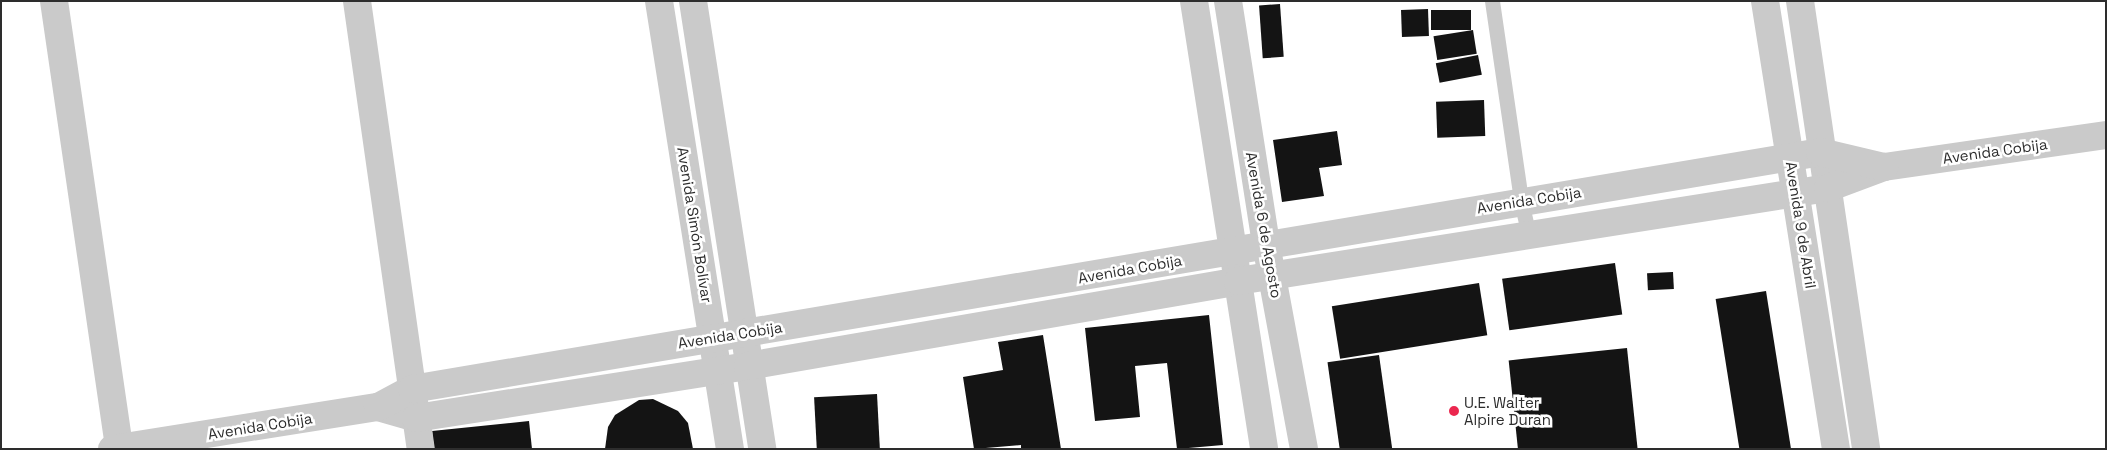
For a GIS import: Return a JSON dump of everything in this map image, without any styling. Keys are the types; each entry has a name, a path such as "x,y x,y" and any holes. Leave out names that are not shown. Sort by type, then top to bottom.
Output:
{"street":[{"path":"54,1 116,448"},
{"path":"357,1 421,449"},
{"name":"Avenida Simón Bolívar","path":"659,1 730,449"},
{"name":"Avenida Simón Bolívar","path":"693,1 762,449"},
{"path":"1194,1 1264,449"},
{"name":"Avenida 6 de Agosto","path":"1228,1 1266,244 1304,449"},
{"name":"Avenida 9 de Abril","path":"1765,1 1836,449"},
{"name":"Avenida 9 de Abril","path":"1800,1 1820,152 1828,188 1866,449"},
{"name":"Avenida Cobija","path":"378,407 416,418 748,366 1238,281 1828,188 1884,168 2106,134"},
{"name":"Avenida Cobija","path":"116,448 378,407 412,389 1820,152 1884,168"}],"lane":[{"path":"1492,1 1521,201 1529,236"}],"building":[{"path":"1280,4 1284,57 1263,58 1259,5"},
{"path":"1428,9 1429,36 1402,37 1401,10"},
{"path":"1431,10 1471,10 1471,30 1431,30"},
{"path":"1473,30 1477,54 1437,60 1433,36"},
{"path":"1478,55 1482,75 1440,83 1436,63"},
{"path":"1484,100 1485,136 1437,138 1436,102"},
{"path":"1337,131 1342,165 1319,168 1324,196 1282,202 1273,140"},
{"path":"1615,263 1622,314 1509,330 1502,279"},
{"path":"1673,272 1674,289 1648,290 1647,273"},
{"path":"1479,283 1487,335 1340,359 1332,306"},
{"path":"1766,291 1791,449 1739,449 1716,299"},
{"path":"1209,315 1223,445 1177,449 1167,363 1135,366 1140,417 1095,421 1085,328"},
{"path":"1043,335 1061,449 1021,449 1021,445 974,449 963,377 1003,370 998,342"},
{"path":"1627,348 1638,448 1518,449 1509,360"},
{"path":"1379,355 1392,449 1340,449 1328,362"},
{"path":"877,394 880,449 817,449 814,397"},
{"path":"653,399 678,411 688,423 693,449 605,449 608,427 615,415 639,400"},
{"path":"529,421 532,449 434,449 432,431"}],"place":[{"name":"U.E. Walter Alpire Duran","path":"1454,411"}]}
